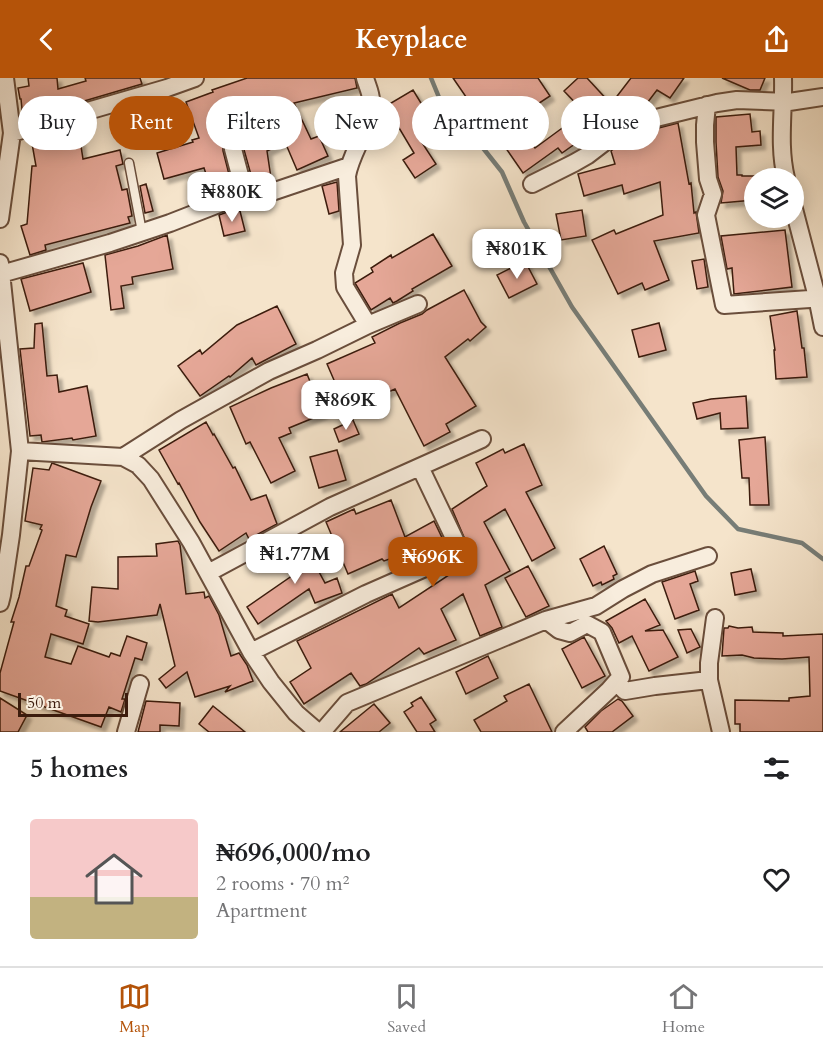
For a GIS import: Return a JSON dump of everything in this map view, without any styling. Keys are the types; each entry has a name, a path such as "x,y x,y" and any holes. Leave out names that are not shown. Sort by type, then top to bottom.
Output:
{"street":[{"path":"0,219 12,133 5,78"},
{"path":"12,133 195,78"},
{"path":"365,78 372,99 370,114 347,176 352,245 344,273 345,286 368,325"},
{"path":"783,78 784,101 781,129 785,168"},
{"path":"532,184 581,159 622,129 640,122 737,100 789,102 823,97"},
{"path":"707,105 705,142 708,179 713,194 706,215 724,305 817,297"},
{"path":"233,150 246,198"},
{"path":"1,274 170,223 229,200 237,201 260,196 349,166"},
{"path":"799,228 822,320"},
{"path":"0,263 20,451 11,535 0,603"},
{"path":"123,457 181,420 269,371 418,304"},
{"path":"208,573 330,507 482,439"},
{"path":"20,451 123,457 138,465 151,479 192,542 251,652 270,682 296,713 318,732"},
{"path":"251,652 366,594 450,557 456,550 456,542 420,467"},
{"path":"322,732 347,703 546,620 596,606 652,574 708,556"},
{"path":"715,618 709,663 710,680 721,732"},
{"path":"546,620 559,630 570,633 587,624 602,632 621,677 564,732"},
{"path":"616,682 625,691 710,680"},
{"path":"126,732 140,684"}],"lane":[{"path":"129,163 142,232"}],"building":[{"path":"28,78 57,78 58,89 86,81 85,78 140,78 142,84 97,97 19,96 18,88 29,86"},
{"path":"247,78 355,78 357,88 314,96 314,98 302,101 302,96 206,96 206,150 223,150 233,190 213,195 204,168 164,179 157,153 167,150 194,150 194,139 199,138 194,124 194,99 213,92 212,90"},
{"path":"453,78 538,78 550,96 549,97 465,96"},
{"path":"578,78 587,78 604,96 569,96 564,91"},
{"path":"631,78 684,78 670,98 657,90 652,96 617,96"},
{"path":"722,78 765,78 760,90 750,90"},
{"path":"413,90 417,96 412,96 412,150 400,130 400,98"},
{"path":"750,114 752,132 760,131 761,145 736,147 737,175 744,176 744,201 721,203 723,191 718,177 716,117"},
{"path":"302,120 311,139 314,138 314,150 325,150 328,156 297,170 288,150 302,150"},
{"path":"678,123 699,233 654,241 669,280 645,290 642,283 618,294 592,240 614,230 616,234 663,215 660,182 624,194 622,185 584,196 578,174 615,164 612,150 660,150 660,128"},
{"path":"561,129 561,150 566,150 562,153 558,148 523,173 507,150 549,150 549,138"},
{"path":"33,150 82,150 83,159 120,150 123,164 116,166 122,190 127,189 132,216 128,217 130,223 45,245 46,250 30,255 21,226 27,224 32,166 36,166"},
{"path":"244,150 269,150 267,151 271,178 253,182"},
{"path":"412,150 427,150 436,164 415,178 403,160 414,153"},
{"path":"337,182 339,211 329,214 322,186"},
{"path":"146,184 153,211 145,213 140,186"},
{"path":"582,210 586,236 561,240 556,214"},
{"path":"230,211 240,211 245,231 224,236 219,215"},
{"path":"785,230 792,287 734,294 732,268 727,269 721,236"},
{"path":"433,234 452,266 412,289 413,291 397,301 393,303 390,298 371,310 355,283 373,272 371,268 391,255 392,258"},
{"path":"167,235 173,269 132,277 133,284 121,286 124,308 111,310 105,255"},
{"path":"704,259 708,287 697,289 692,261"},
{"path":"525,261 537,284 509,298 497,275"},
{"path":"83,263 91,292 30,311 21,279"},
{"path":"464,290 486,327 470,341 468,339 445,357 476,406 446,424 450,432 424,446 395,389 347,410 327,364 375,343 372,337 422,314"},
{"path":"277,306 296,344 256,365 252,358 230,377 200,396 178,366 200,350 202,354 237,325"},
{"path":"797,311 807,377 776,379 770,316"},
{"path":"42,323 47,376 57,375 59,392 87,386 96,436 42,442 41,435 30,436 20,349 34,348 35,324"},
{"path":"659,323 666,350 639,357 632,330"},
{"path":"307,374 323,414 289,428 291,433 279,438 295,471 271,483 250,442 246,444 230,407"},
{"path":"746,396 748,428 721,429 720,413 697,419 693,403"},
{"path":"353,420 359,434 339,442 334,429"},
{"path":"206,422 233,468 235,467 251,500 266,495 277,524 249,539 246,533 219,551 159,450"},
{"path":"765,437 769,505 750,505 749,478 742,478 739,440"},
{"path":"524,444 542,485 526,492 555,548 532,561 505,509 484,522 510,571 485,585 502,627 480,636 463,594 441,609 456,640 424,654 419,648 360,686 351,673 304,704 290,682 311,668 297,641 392,594 399,608 455,571 453,567 464,556 466,542 452,509 487,486 476,463 503,449 505,453"},
{"path":"337,450 346,480 319,488 310,457"},
{"path":"52,463 101,481 76,557 66,555 56,606 67,610 65,616 89,624 83,644 51,634 45,657 71,664 78,646 109,657 111,653 120,656 127,636 147,643 142,660 135,658 122,699 125,699 121,712 109,707 101,727 0,691 0,673 14,622 11,622 26,566 29,566 42,530 40,529 42,525 25,521 33,468 49,470"},
{"path":"391,500 405,537 434,521 446,546 419,559 415,550 384,561 382,559 348,574 326,522 354,509 356,514"},
{"path":"302,540 325,583 337,578 342,593 315,603 309,589 258,624 247,607 296,573 284,550"},
{"path":"178,541 186,594 204,592 205,598 209,596 219,615 231,656 239,653 253,681 225,692 230,686 195,697 187,672 166,688 159,679 175,666 160,604 157,615 89,621 92,587 118,589 118,557 157,556 156,544"},
{"path":"604,546 617,574 613,576 614,579 602,585 601,582 593,586 580,559"},
{"path":"528,566 549,606 526,617 505,578"},
{"path":"751,569 756,591 735,595 731,573"},
{"path":"695,571 698,581 690,584 699,610 675,619 662,582"},
{"path":"645,599 660,625 645,631 663,630 678,657 649,671 632,636 619,643 606,621"},
{"path":"729,626 752,627 753,632 783,633 783,636 823,634 823,732 740,732 740,724 735,724 735,700 789,701 789,698 810,696 809,657 782,659 742,655 722,656 724,628"},
{"path":"691,629 700,647 687,653 678,630"},
{"path":"584,637 605,676 582,688 562,649"},
{"path":"488,656 498,678 466,694 456,672"},
{"path":"529,684 552,732 481,732 474,720 507,701 504,696"},
{"path":"421,697 436,720 430,724 435,732 417,732 404,712 413,706 411,703"},
{"path":"0,698 27,715 18,732 0,732"},
{"path":"618,699 633,716 612,732 588,732 585,727 601,711"},
{"path":"146,701 180,703 179,726 160,725 160,732 138,732"},
{"path":"374,704 390,723 379,732 340,732"},
{"path":"213,706 245,732 209,732 199,724"}],"waterway":[{"path":"431,78 445,112 479,143 502,172 524,222 572,307 706,496 738,529 802,543 823,559"}]}
